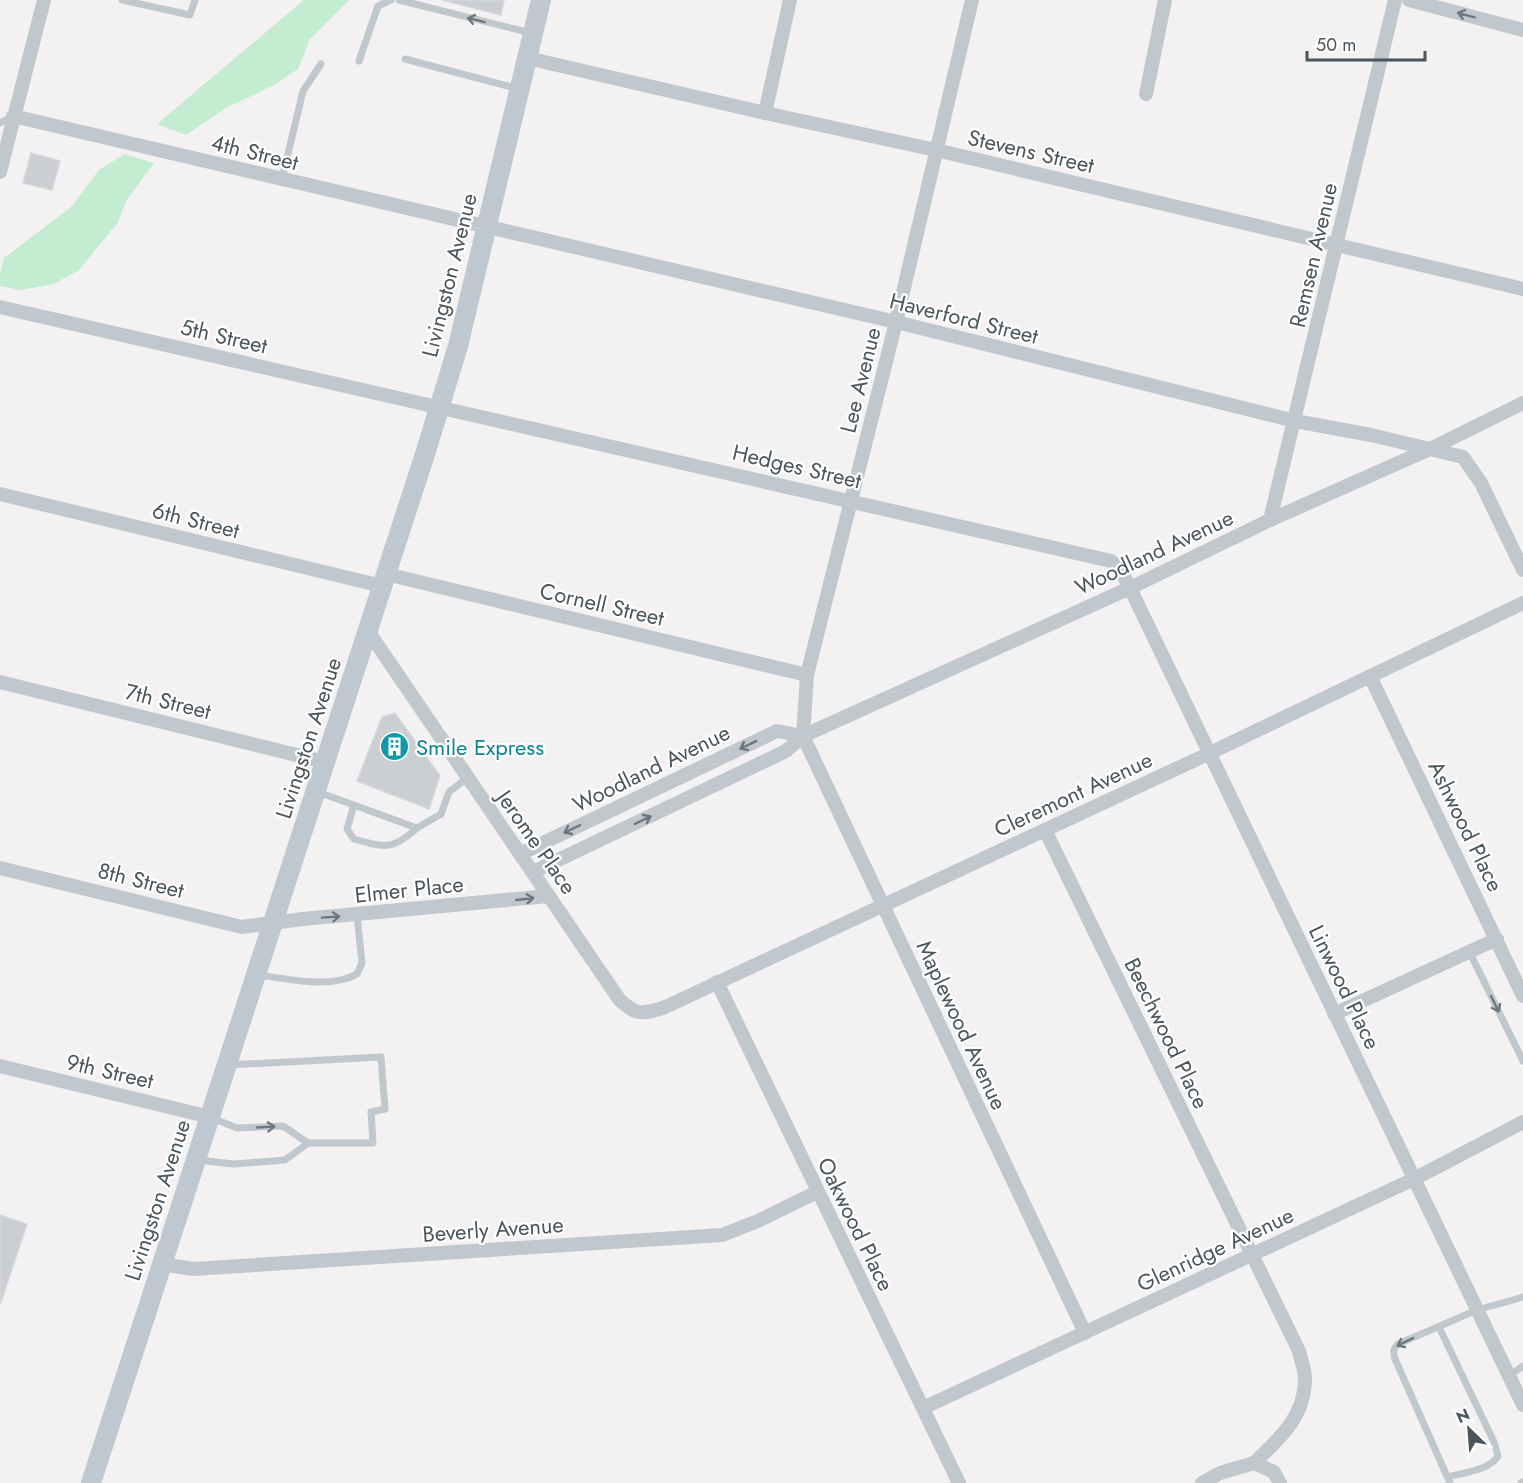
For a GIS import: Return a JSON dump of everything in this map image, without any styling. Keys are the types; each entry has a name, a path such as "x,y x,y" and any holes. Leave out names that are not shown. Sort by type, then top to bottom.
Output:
{"main road":[{"name":"Livingston Avenue","path":"91,1483 440,406 458,346 541,0"}],"street":[{"path":"0,172 7,120 44,0"},
{"path":"765,113 790,0"},
{"name":"Lee Avenue","path":"803,736 807,675 896,322 972,0"},
{"path":"1146,94 1165,0"},
{"name":"Remsen Avenue","path":"1270,520 1338,245 1395,0"},
{"path":"1409,0 1523,30"},
{"name":"Stevens Street","path":"527,58 936,150 1523,289"},
{"name":"4th Street","path":"7,120 282,180 487,228"},
{"name":"Haverford Street","path":"487,228 896,322 1295,421 1432,448 1463,458 1481,483 1523,570"},
{"name":"5th Street","path":"0,307 440,406"},
{"name":"Woodland Avenue","path":"533,872 786,751 803,736 1130,588 1270,520 1432,448 1523,404"},
{"name":"Hedges Street","path":"440,406 1112,561 1119,567 1130,588"},
{"name":"6th Street","path":"0,494 384,580"},
{"name":"Cornell Street","path":"384,580 807,675"},
{"name":"Linwood Place","path":"1130,588 1523,1405"},
{"name":"Cleremont Avenue","path":"636,1012 645,1013 663,1008 1208,754 1523,603"},
{"name":"Jerome Place","path":"368,631 620,999 636,1012"},
{"name":"Ashwood Place","path":"1370,676 1523,996"},
{"name":"7th Street","path":"0,682 325,762"},
{"name":"Woodland Avenue","path":"520,854 777,731 803,736"},
{"name":"Maplewood Avenue","path":"803,736 1085,1333"},
{"name":"Beechwood Place","path":"1045,830 1299,1351 1306,1378 1302,1404 1286,1433 1254,1463"},
{"name":"8th Street","path":"0,868 242,927 273,923"},
{"name":"Elmer Place","path":"273,923 549,896"},
{"path":"1334,1014 1497,939"},
{"name":"Oakwood Place","path":"717,982 959,1483"},
{"name":"9th Street","path":"0,1066 210,1118"},
{"name":"Glenridge Avenue","path":"923,1408 1414,1179 1523,1122"},
{"name":"Beverly Avenue","path":"162,1264 193,1269 722,1235 758,1221 817,1192"},
{"path":"1202,1483 1220,1473 1254,1463 1274,1472 1280,1483"}],"lane":[{"path":"122,0 190,15 195,0"},
{"path":"359,61 378,6 391,0"},
{"path":"399,0 533,34"},
{"path":"405,59 520,89"},
{"path":"282,180 303,91 321,64"},
{"path":"354,805 347,829 354,839 390,846 397,844 417,828 441,814 449,792 467,778"},
{"path":"316,791 417,828"},
{"path":"256,975 304,981 341,980 357,974 362,963 357,915"},
{"path":"1469,951 1523,1061"},
{"path":"210,1118 237,1128 283,1126 308,1143 373,1143 371,1112 385,1109 381,1057 227,1065"},
{"path":"196,1160 234,1164 285,1160 308,1143"},
{"path":"1439,1327 1494,1442 1498,1456 1495,1462 1449,1480 1393,1352 1398,1344 1477,1310 1523,1297"},
{"path":"1509,1376 1523,1366"}],"green space":[{"path":"304,0 349,0 310,39 298,69 274,85 226,108 186,135 157,124"},
{"path":"124,154 154,163 126,201 118,222 79,270 54,284 21,290 0,286 4,258 71,207 99,170"}],"building":[{"path":"442,0 504,0 501,15"},
{"path":"31,153 60,161 52,190 23,183"},
{"name":"Smile Express","path":"395,713 440,776 429,809 357,781 382,717"},
{"path":"0,1215 27,1224 0,1305"}],"place":[{"name":"Smile Express","path":"395,747"}]}
